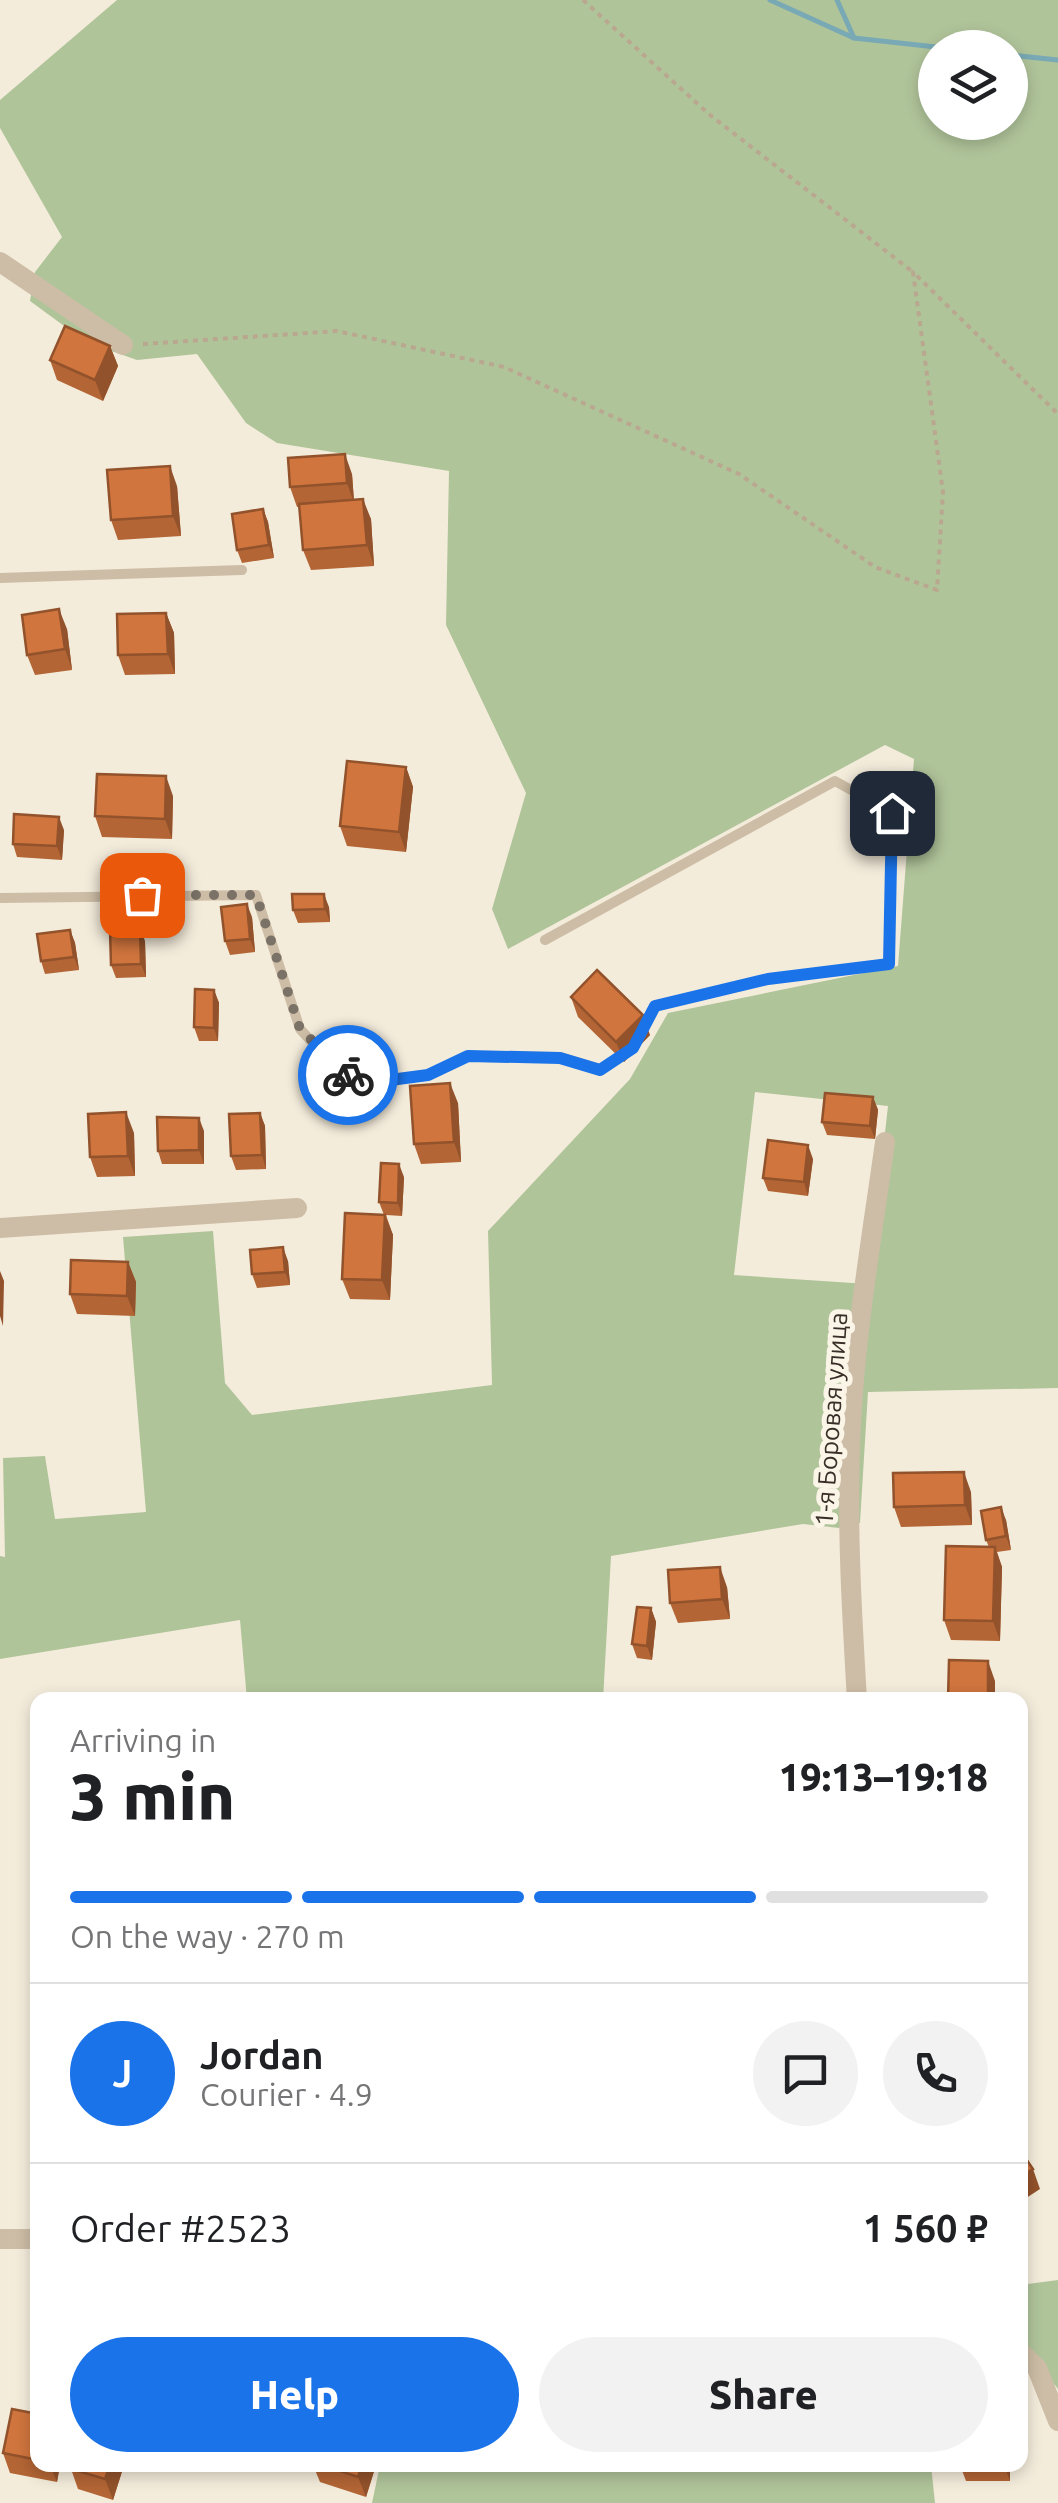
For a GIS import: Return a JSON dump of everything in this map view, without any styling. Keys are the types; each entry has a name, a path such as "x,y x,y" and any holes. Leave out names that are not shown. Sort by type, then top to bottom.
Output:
{"street":[{"path":"0,262 123,345"},
{"name":"1-я Боровая улица","path":"856,1692 848,1540 850,1442 864,1292 885,1142"},
{"path":"0,1228 296,1208"},
{"path":"0,2240 30,2239"},
{"path":"1028,2360 1036,2368 1058,2421"}],"lane":[{"path":"0,578 242,570"},
{"path":"0,898 256,895 300,1029 360,1084 428,1075 468,1056 560,1058 600,1070 633,1048 655,1006 768,979 889,964 892,813 835,781 545,940"}],"path":[{"path":"583,0 710,115 913,272 1058,414"},
{"path":"123,345 338,331 504,367 739,474 875,567 937,590 944,492 913,272"}],"green space":[{"path":"117,0 1058,0 1058,1388 868,1392 860,1523 839,1528 803,1524 611,1556 603,1692 246,1692 240,1620 0,1659 0,1556 5,1557 3,1458 45,1456 55,1519 146,1512 123,1237 213,1231 225,1383 252,1415 492,1385 488,1231 630,1079 668,1013 898,966 914,759 885,745 508,949 492,909 526,793 446,625 449,471 277,443 246,423 197,354 137,360 86,342 30,301 35,272 62,237 0,128 0,100","holes":["755,1092 888,1106 868,1284 734,1275"]},
{"path":"1058,2280 1058,2389 1028,2352 1028,2284"},
{"path":"379,2472 932,2472 935,2503 372,2503"}],"building":[{"path":"65,326 110,346 95,380 50,360"},
{"path":"345,454 347,483 290,487 288,458"},
{"path":"170,466 173,516 111,520 107,470"},
{"path":"363,499 367,545 303,550 299,504"},
{"path":"263,509 269,545 237,550 232,514"},
{"path":"59,609 65,649 27,655 22,615"},
{"path":"166,613 168,654 118,655 117,614"},
{"path":"347,761 406,767 399,832 340,826"},
{"path":"97,774 166,776 165,819 95,816"},
{"path":"14,814 59,817 57,846 13,844"},
{"path":"292,894 324,894 325,909 293,910"},
{"path":"247,904 250,939 225,941 221,907"},
{"path":"140,928 141,964 111,965 110,929"},
{"path":"70,930 74,957 41,961 37,934"},
{"path":"597,970 643,1015 616,1042 571,997"},
{"path":"195,989 214,990 214,1028 194,1027"},
{"path":"450,1083 454,1142 414,1144 410,1086"},
{"path":"825,1093 873,1097 870,1126 822,1122"},
{"path":"126,1112 128,1156 90,1157 88,1114"},
{"path":"260,1113 262,1155 231,1156 229,1114"},
{"path":"157,1117 199,1118 199,1150 158,1151"},
{"path":"768,1140 808,1145 804,1182 763,1178"},
{"path":"381,1163 399,1164 398,1203 379,1202"},
{"path":"345,1213 385,1215 382,1280 342,1279"},
{"path":"283,1247 285,1272 252,1274 250,1250"},
{"path":"71,1260 128,1262 127,1296 70,1294"},
{"path":"964,1472 965,1505 894,1507 893,1473"},
{"path":"1001,1507 1006,1536 986,1540 981,1511"},
{"path":"946,1546 995,1547 993,1621 944,1620"},
{"path":"720,1567 722,1599 670,1603 668,1570"},
{"path":"637,1607 651,1608 647,1646 632,1644"},
{"path":"949,1660 988,1661 988,1692 948,1692"},
{"path":"12,2409 30,2412 30,2458 3,2453"},
{"path":"81,2472 108,2472 105,2479"}],"waterway":[{"path":"770,0 854,38 918,45"},
{"path":"837,0 854,38"},
{"path":"1028,57 1058,60"}],"way so far":[{"path":"142,895 256,895 300,1029 348,1075"}],"route":[{"path":"348,1075 360,1084 428,1075 468,1056 560,1058 600,1070 633,1048 655,1006 768,979 889,964 892,813"}]}
